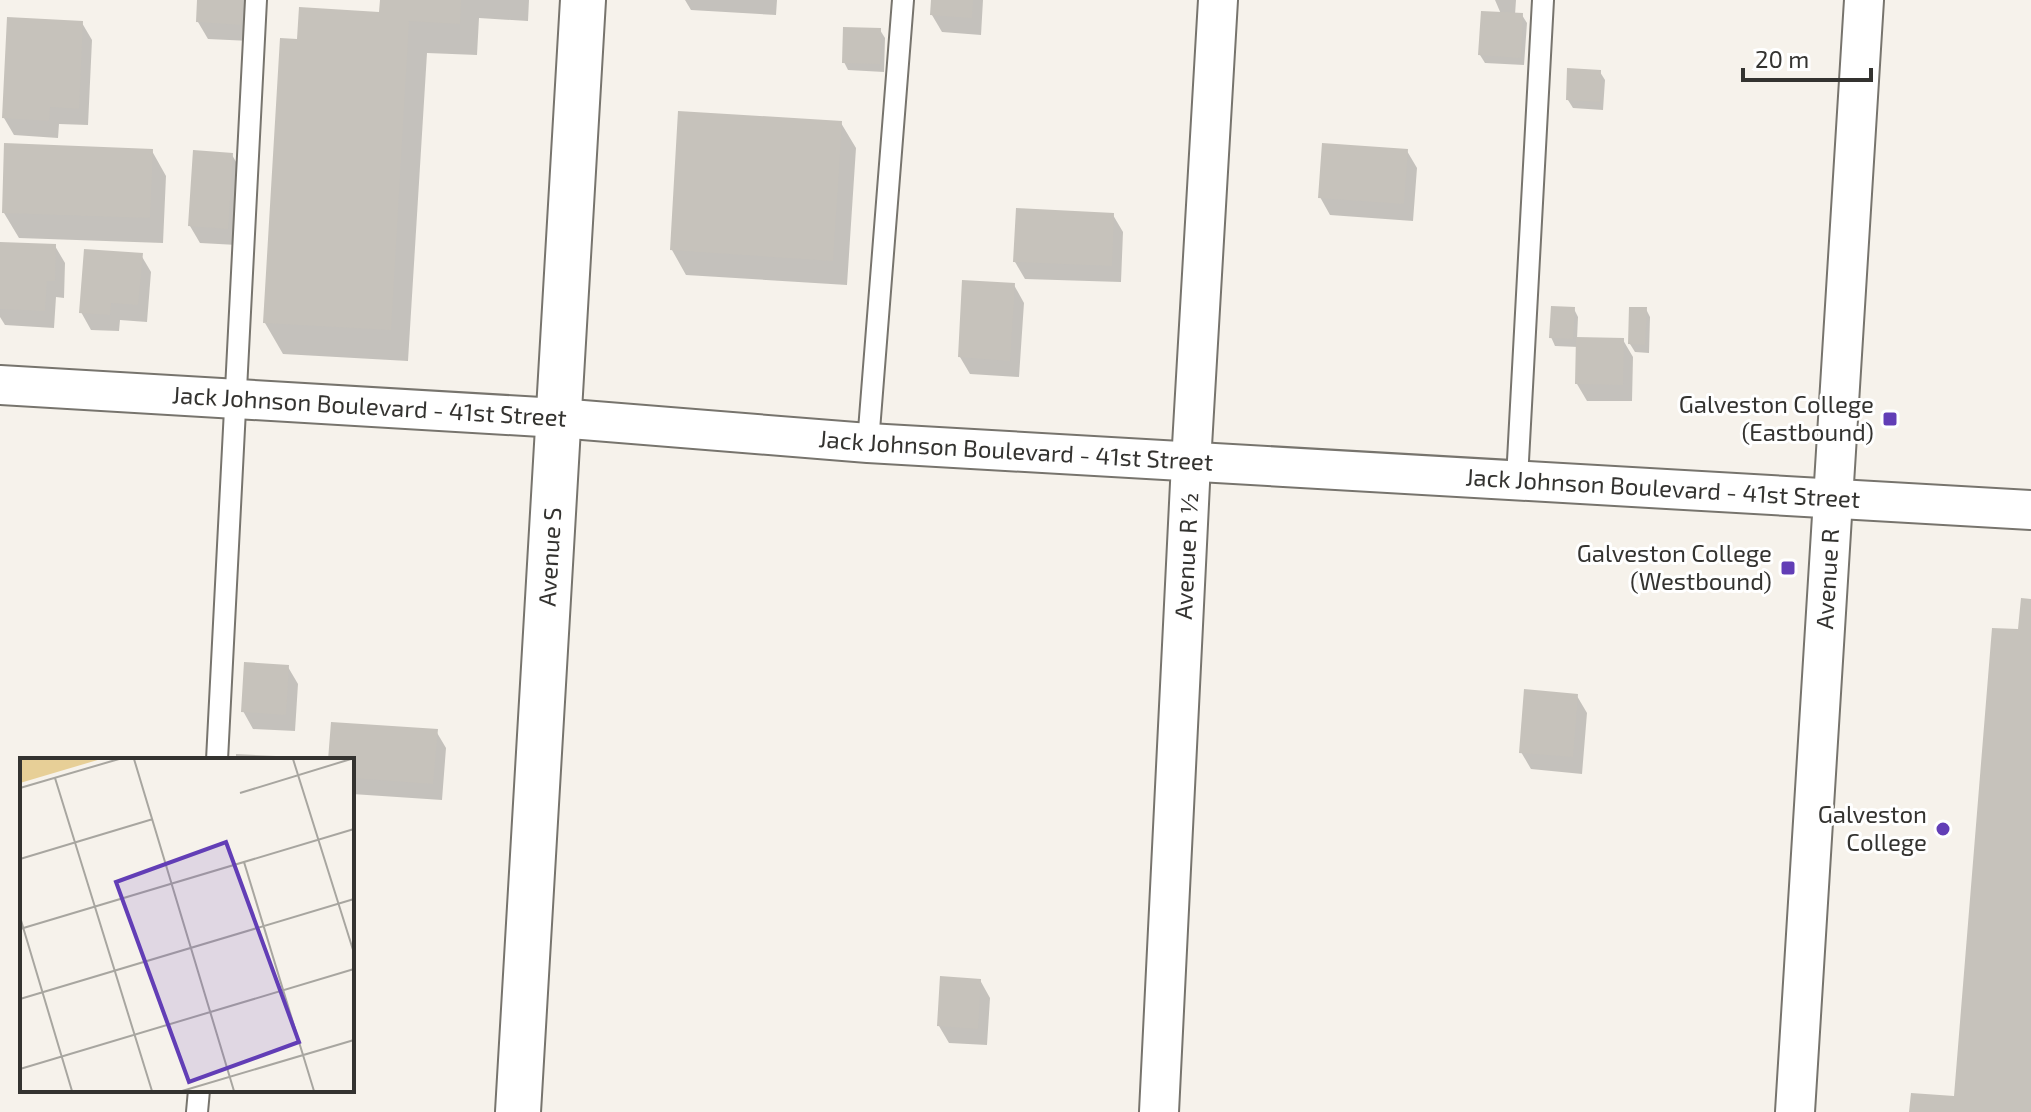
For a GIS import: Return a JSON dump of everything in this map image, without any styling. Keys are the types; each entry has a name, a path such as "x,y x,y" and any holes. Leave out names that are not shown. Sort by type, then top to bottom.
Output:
{"main road":[{"name":"Avenue S","path":"518,1112 583,0"}],"street":[{"name":"Avenue R ½","path":"1159,1112 1191,463 1218,0"},
{"name":"Avenue R","path":"1795,1112 1864,0"},
{"name":"Jack Johnson Boulevard - 41st Street","path":"0,385 558,418 868,443 1191,463 2031,510"}],"lane":[{"path":"217,758 256,0"},
{"path":"868,443 903,0"},
{"path":"1517,479 1543,0"},
{"path":"197,1112 199,1092"}],"building":[{"path":"197,0 243,0 241,25 196,22"},
{"path":"380,0 461,0 460,24 409,21 391,330 263,323 280,38 297,39 299,7 379,12"},
{"path":"931,0 973,0 972,18 930,15"},
{"path":"1481,11 1523,13 1521,58 1478,55"},
{"path":"7,17 83,21 79,109 50,107 49,121 2,118"},
{"path":"843,27 881,28 880,64 842,63"},
{"path":"1567,68 1601,70 1600,102 1566,100"},
{"path":"678,111 842,121 833,261 670,250"},
{"path":"4,143 153,149 150,218 2,213"},
{"path":"1322,143 1408,149 1404,204 1318,198"},
{"path":"193,150 233,153 228,229 188,226"},
{"path":"1016,208 1114,213 1112,266 1013,262"},
{"path":"0,242 56,244 55,281 47,281 45,311 0,309"},
{"path":"84,249 143,253 138,305 111,303 110,315 79,313"},
{"path":"962,280 1015,283 1010,361 958,357"},
{"path":"1551,306 1575,307 1573,339 1549,338"},
{"path":"1629,307 1647,307 1645,345 1628,344"},
{"path":"1576,337 1624,338 1623,385 1575,384"},
{"path":"2021,598 2031,599 2031,1112 1909,1112 1911,1093 1954,1096 1992,628 2018,629"},
{"path":"244,662 289,665 286,715 241,712"},
{"path":"1524,689 1578,694 1573,757 1519,753"},
{"path":"331,722 438,729 433,784 354,778 354,758 328,758"},
{"path":"236,754 276,756 276,758 236,758"},
{"path":"940,976 981,979 978,1029 937,1026"}],"place":[{"name":"Galveston College (Eastbound)","path":"1890,419"},
{"name":"Galveston College (Westbound)","path":"1788,568"},
{"name":"Galveston College","path":"1943,829"}]}
